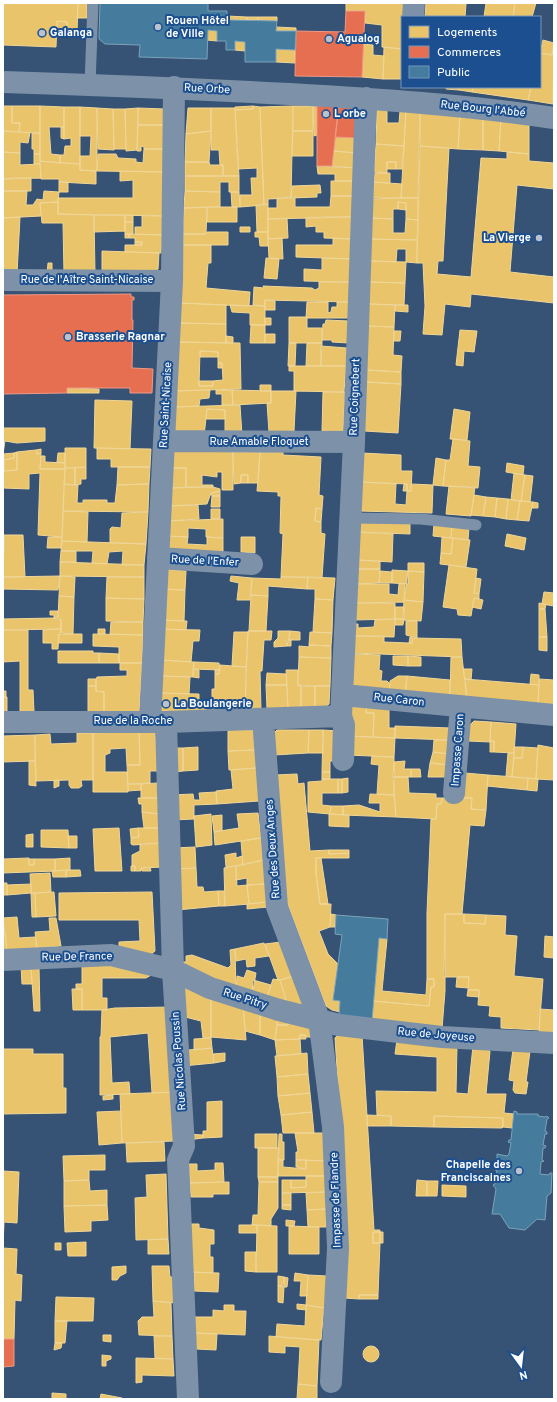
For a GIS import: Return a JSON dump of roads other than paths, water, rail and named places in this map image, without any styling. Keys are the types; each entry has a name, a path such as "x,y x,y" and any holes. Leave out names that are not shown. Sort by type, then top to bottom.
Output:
{"street":[{"path":"413,16 414,3"},
{"name":"Rue Orbe","path":"3,82 174,87 366,98 411,94"},
{"name":"Rue Saint-Nicaise","path":"158,722 158,558 172,281 174,87"},
{"name":"Rue Bourg l'Abbé","path":"411,94 554,118"},
{"name":"Rue Coignebert","path":"344,695 366,98"},
{"name":"Rue de l'Aître Saint-Nicaise","path":"3,280 172,281"},
{"name":"Rue Amable Floquet","path":"164,441 354,442"},
{"name":"Rue de l'Enfer","path":"158,558 252,564"},
{"path":"343,760 344,725 341,716 344,695"},
{"name":"Rue Caron","path":"344,695 554,715"},
{"name":"Impasse Caron","path":"454,793 461,706"},
{"path":"262,719 341,716"},
{"name":"Rue de la Roche","path":"3,722 158,722 262,719"},
{"name":"Rue des Deux Anges","path":"262,719 277,907 319,1019"},
{"name":"Rue Nicolas Poussin","path":"158,722 184,1146 178,1160 188,1399"},
{"name":"Rue De France","path":"3,960 111,955 173,970"},
{"name":"Rue Pitry","path":"173,970 210,988 279,1010 319,1019"},
{"name":"Rue de Joyeuse","path":"319,1019 339,1025 442,1037 554,1043"},
{"name":"Impasse de Flandre","path":"319,1019 333,1128 338,1248 331,1382"}],"lane":[{"path":"90,85 93,3"},
{"path":"351,518 421,519 476,525"}],"place":[{"name":"Rouen Hôtel de Ville","path":"158,27"},
{"name":"Galanga","path":"42,33"},
{"name":"Agualog","path":"329,39"},
{"name":"L orbe","path":"326,114"},
{"name":"La Vierge","path":"539,238"},
{"name":"Brasserie Ragnar","path":"68,337"},
{"name":"La Boulangerie","path":"166,704"},
{"name":"Chapelle des Franciscaines","path":"519,1171"}]}
